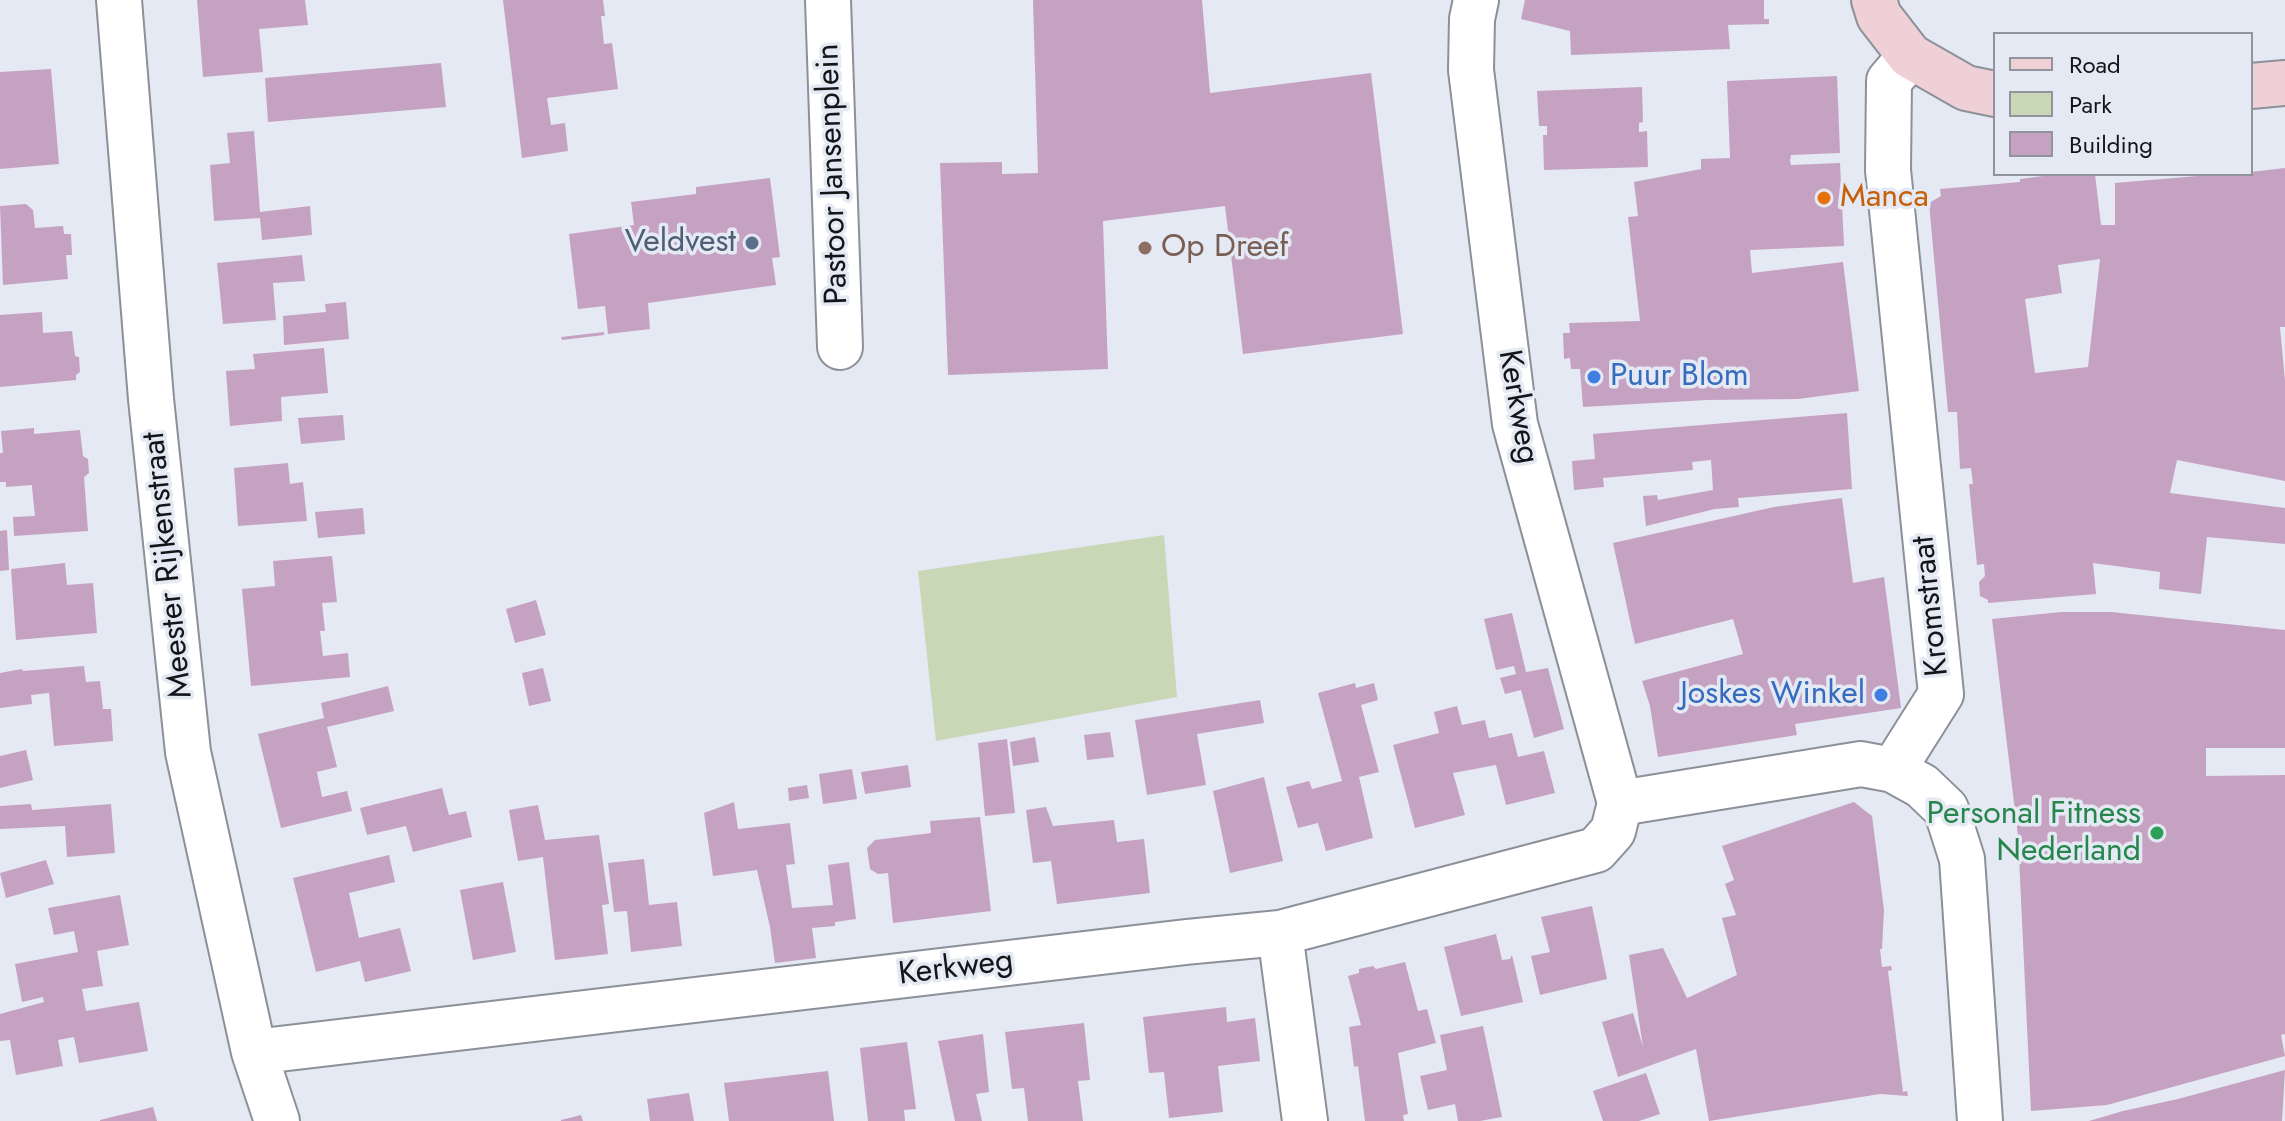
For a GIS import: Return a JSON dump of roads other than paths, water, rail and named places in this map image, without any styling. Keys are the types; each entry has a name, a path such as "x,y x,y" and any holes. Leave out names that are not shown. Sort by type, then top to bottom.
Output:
{"street":[{"name":"Meester Rijkenstraat","path":"119,0 151,399 188,752 254,1052 277,1121"},
{"name":"Pastoor Jansenplein","path":"828,0 840,347"},
{"name":"Kerkweg","path":"254,1052 1155,945 1280,933 1596,850 1613,831 1620,803 1515,424 1471,70 1472,19 1476,0"},
{"path":"1874,0 1879,16 1910,56 1966,88 1993,94"},
{"name":"Kromstraat","path":"1893,770 1941,694 1888,170 1889,81 1910,56"},
{"path":"2253,86 2285,83"},
{"path":"1620,803 1861,764 1893,770 1922,786 1946,809 1962,859 1980,1121"},
{"path":"1280,933 1305,1121"}],"place":[{"name":"Manca","path":"1824,198"},
{"name":"Veldvest","path":"752,243"},
{"name":"Op Dreef","path":"1145,248"},
{"name":"Puur Blom","path":"1594,377"},
{"name":"Joskes Winkel","path":"1881,695"},
{"name":"Personal Fitness Nederland","path":"2157,833"}]}
